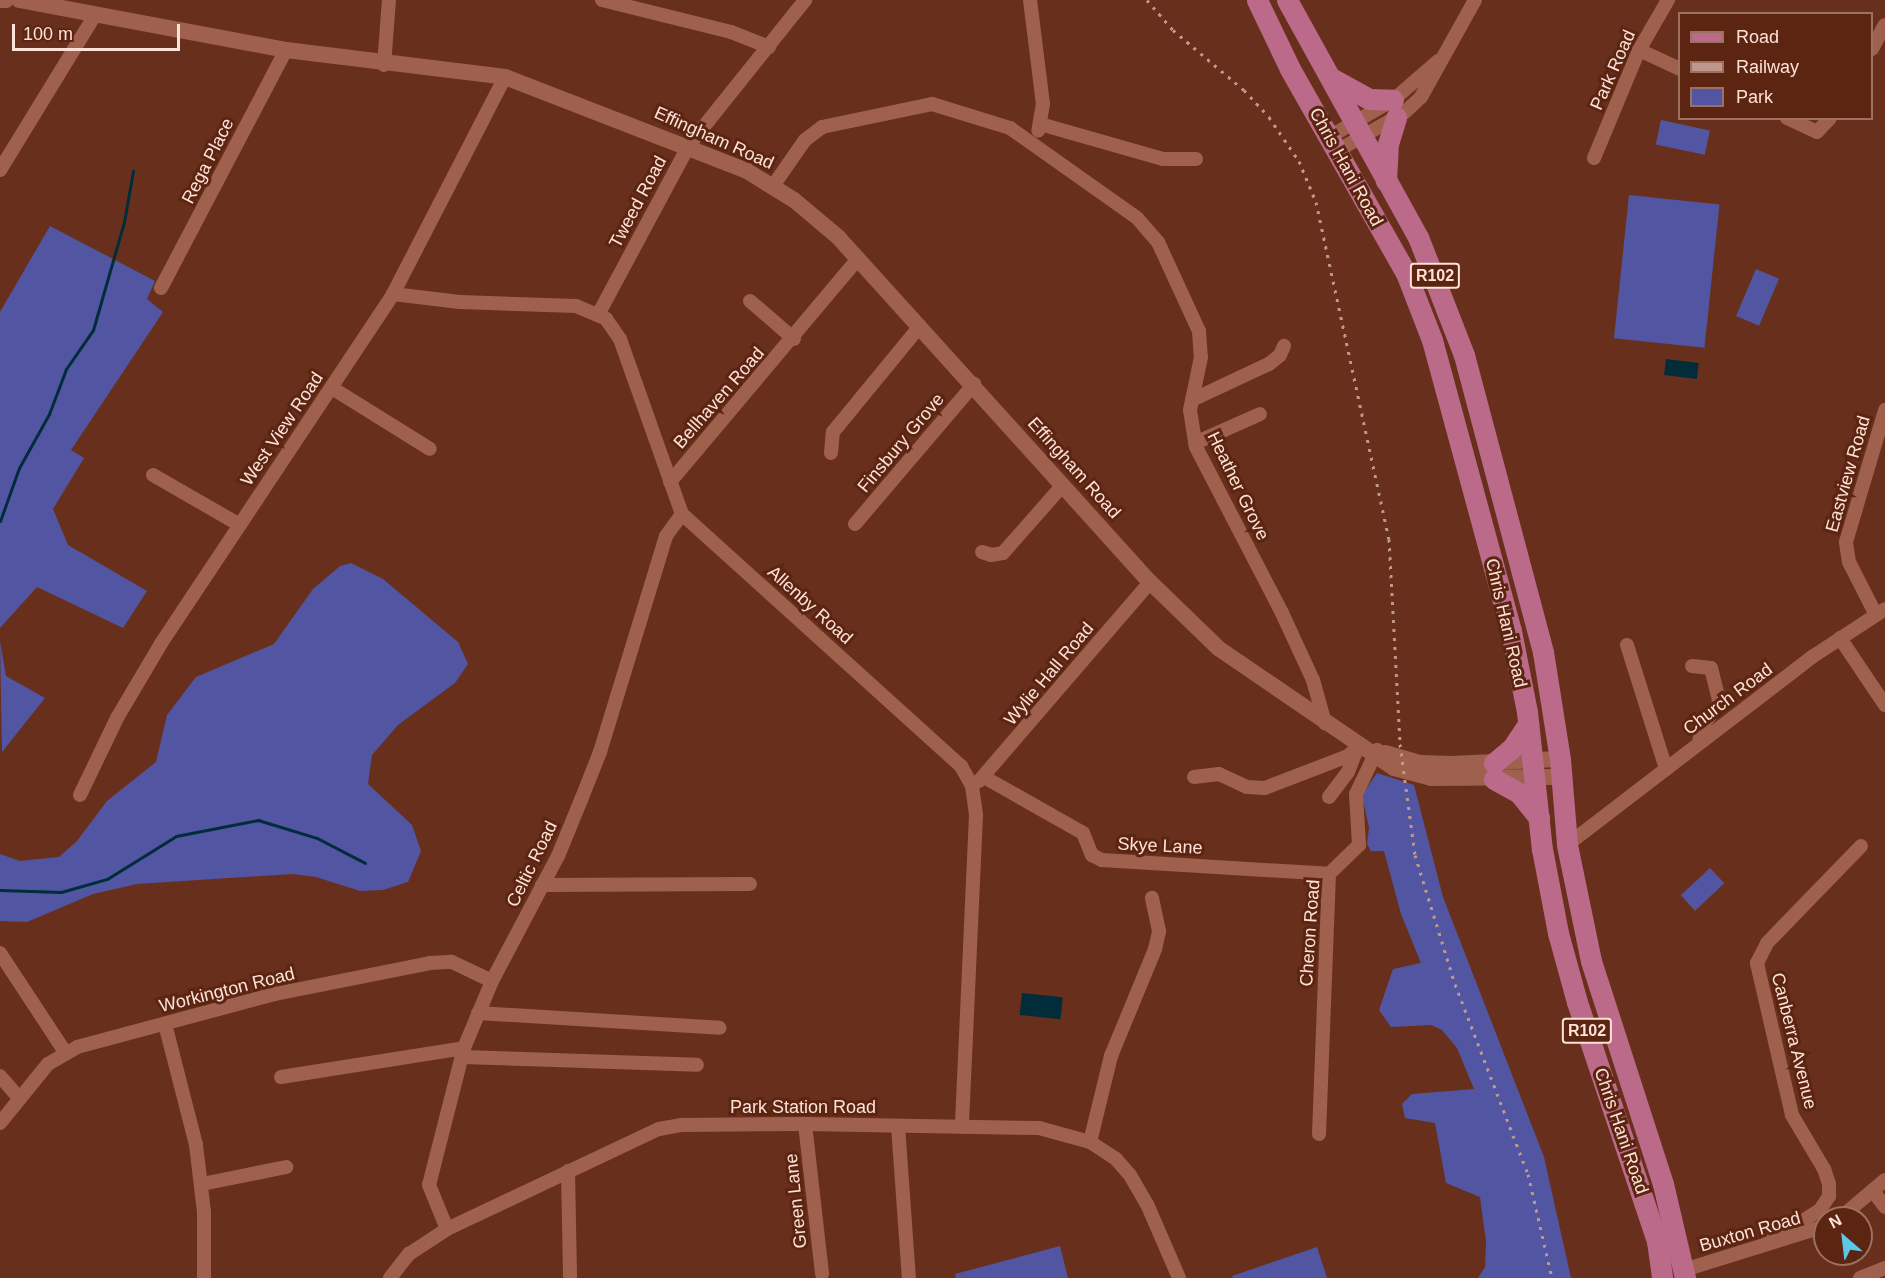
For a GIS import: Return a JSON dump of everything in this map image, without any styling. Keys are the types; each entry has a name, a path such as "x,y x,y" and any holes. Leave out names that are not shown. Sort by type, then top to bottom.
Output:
{"main road":[{"name":"Chris Hani Road","path":"1257,0 1333,144 1406,273 1432,340 1511,631 1528,724 1539,819 1558,933 1577,1002 1657,1241 1662,1278"},
{"name":"Chris Hani Road","path":"1287,0 1422,247 1464,355 1540,641 1560,768 1567,845 1591,961 1663,1184 1684,1274"},
{"path":"1328,76 1356,95 1395,109 1388,144 1386,182"},
{"path":"1528,724 1494,771 1519,793 1539,819"}],"street":[{"path":"0,0 6,0"},
{"name":"Effingham Road","path":"20,0 286,50 384,65 505,77 689,146 773,186 838,237 974,384 1150,582 1203,636 1358,748 1432,778 1494,771 1560,768"},
{"path":"384,65 389,0"},
{"path":"602,0 731,32 769,47"},
{"name":"Tweed Road","path":"598,313 689,146 806,0"},
{"path":"1030,0 1043,104 1040,124 1031,141"},
{"path":"1333,144 1395,109 1442,58 1475,0"},
{"name":"Park Road","path":"1594,158 1639,50 1668,0"},
{"path":"0,170 95,15"},
{"path":"1873,47 1885,24"},
{"name":"Rega Place","path":"161,288 286,50"},
{"path":"1639,50 1678,68"},
{"name":"West View Road","path":"80,795 137,683 393,294 505,77"},
{"name":"Heather Grove","path":"773,186 805,140 822,127 904,107 943,105 996,121 1031,141 1137,218 1158,242 1199,331 1201,357 1192,400 1191,431 1195,443 1287,623 1313,680 1325,723"},
{"path":"1791,120 1817,132 1828,120"},
{"path":"1040,124 1163,159 1196,159"},
{"name":"Bellhaven Road","path":"670,482 794,339 852,265"},
{"path":"393,294 460,302 576,306 598,313"},
{"path":"750,301 794,339"},
{"name":"Allenby Road","path":"598,313 620,339 682,514 955,758 972,786 976,815 962,1127"},
{"path":"831,453 832,432 920,326"},
{"path":"1192,400 1269,364 1284,346"},
{"name":"Finsbury Grove","path":"855,524 974,384"},
{"path":"332,388 430,449"},
{"name":"Eastview Road","path":"1880,611 1849,562 1846,542 1885,410"},
{"path":"1195,443 1260,414"},
{"path":"153,475 240,525"},
{"path":"982,552 994,556 1003,553 1063,485"},
{"name":"Celtic Road","path":"447,1229 429,1185 463,1053 492,981 542,885 600,752 666,536 682,514"},
{"name":"Wylie Hall Road","path":"972,786 984,777 1150,582"},
{"name":"Church Road","path":"1567,845 1840,638 1880,611"},
{"path":"1840,638 1885,705"},
{"path":"1627,645 1666,769"},
{"path":"1692,666 1711,668 1719,700 1718,706 1702,726 1700,743"},
{"path":"1194,777 1219,774 1247,787 1265,788 1358,748"},
{"path":"1329,797 1348,772 1358,748"},
{"name":"Cheron Road","path":"1319,1134 1329,874 1359,845 1356,794 1375,754"},
{"name":"Skye Lane","path":"984,777 1083,833 1092,855 1102,860 1329,874"},
{"path":"1563,802 1578,820 1596,821"},
{"name":"Canberra Avenue","path":"1766,1244 1820,1210 1826,1203 1829,1184 1824,1168 1792,1115 1757,963 1767,943 1861,846"},
{"path":"542,885 750,884"},
{"path":"1090,1142 1111,1056 1155,949 1159,931 1152,898"},
{"path":"0,953 65,1052"},
{"name":"Workington Road","path":"0,1123 48,1064 65,1052 275,994 430,963 452,962 492,981"},
{"path":"478,1013 720,1028"},
{"path":"165,1024 192,1123 202,1184 204,1278"},
{"path":"281,1077 463,1053 697,1065"},
{"path":"0,1076 20,1099"},
{"name":"Park Station Road","path":"390,1278 408,1254 447,1229 669,1126 805,1124 1039,1128 1090,1142 1116,1159 1130,1175 1179,1278"},
{"name":"Green Lane","path":"805,1124 822,1274"},
{"path":"898,1126 909,1278"},
{"path":"202,1184 286,1167"},
{"path":"568,1171 570,1278"},
{"path":"1855,1206 1885,1180"},
{"path":"1874,1191 1885,1207"},
{"name":"Buxton Road","path":"1684,1274 1813,1230"},
{"path":"1865,1277 1885,1268"}],"green space":[{"path":"1661,120 1710,130 1705,155 1656,144"},
{"path":"1629,195 1720,205 1704,348 1614,338"},
{"path":"50,226 155,281 147,299 163,312 71,450 84,458 53,509 68,545 147,591 123,628 37,587 0,628 0,312"},
{"path":"1756,269 1779,279 1759,326 1736,316"},
{"path":"351,563 383,579 458,642 468,664 455,683 398,725 372,755 368,784 412,825 421,851 408,882 383,890 360,891 316,877 293,874 137,884 93,894 27,922 0,921 0,854 20,861 59,857 77,841 107,801 156,762 167,715 196,677 274,644 313,589 340,566"},
{"path":"0,641 6,676 45,698 2,752"},
{"path":"1377,773 1414,785 1443,897 1544,1157 1571,1278 1478,1278 1485,1267 1486,1241 1480,1197 1446,1183 1435,1123 1405,1118 1402,1104 1412,1094 1474,1089 1457,1048 1442,1030 1431,1025 1391,1027 1379,1010 1393,969 1421,963 1401,914 1384,851 1371,851 1367,844 1369,828 1362,795"},
{"path":"1710,868 1724,883 1695,911 1681,895"},
{"path":"1060,1246 1068,1278 956,1278 955,1274"},
{"path":"1317,1247 1327,1278 1233,1278 1232,1276"}],"water":[{"path":"1666,359 1699,363 1697,379 1664,375"},
{"path":"1022,993 1063,997 1060,1019 1020,1015"}],"waterway":[{"path":"0,521 19,468 49,414 66,369 93,330 124,222 133,171"},
{"path":"0,890 61,892 107,879 176,836 258,820 317,838 365,863"}],"railway":[{"path":"1147,0 1173,30 1244,90 1269,117 1299,161 1316,202 1389,539 1400,744 1415,855 1455,984 1528,1174 1552,1278"}]}
